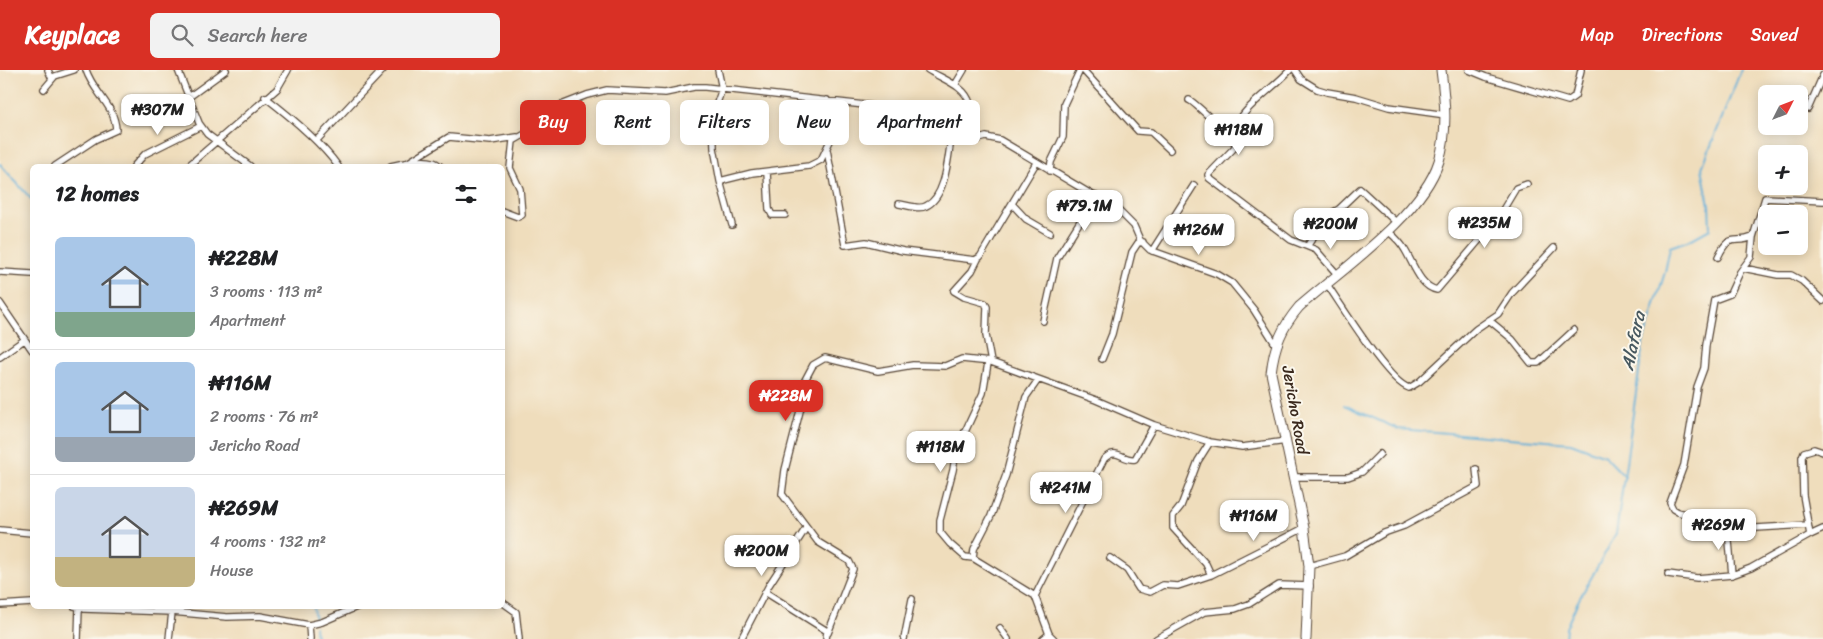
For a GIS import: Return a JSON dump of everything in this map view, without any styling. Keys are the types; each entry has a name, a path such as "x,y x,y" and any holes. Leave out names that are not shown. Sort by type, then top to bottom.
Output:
{"street":[{"path":"48,70 52,79"},
{"path":"44,89 55,76 74,70"},
{"path":"58,164 96,139 116,130 116,121 105,99 89,80 86,70"},
{"path":"178,70 201,126 207,134 247,164"},
{"path":"189,97 226,70"},
{"path":"190,164 265,97 277,89 288,70"},
{"path":"316,141 383,70"},
{"path":"718,70 722,89 713,114 714,148 720,181 732,225"},
{"path":"928,70 963,90 969,100"},
{"path":"955,85 964,70"},
{"path":"1050,171 1051,162 1063,137 1064,104 1081,70 1138,132 1150,132 1170,150"},
{"path":"1230,137 1233,130 1255,101 1290,70"},
{"path":"1295,70 1300,79 1317,89 1356,97 1389,107 1446,115"},
{"name":"Jericho Road","path":"1306,639 1310,566 1304,528 1271,372 1276,345 1288,321 1300,307 1326,283 1389,232 1429,181 1438,163 1446,115 1441,70"},
{"path":"1469,70 1486,77 1568,101 1575,96 1581,70"},
{"path":"1808,109 1823,75"},
{"path":"407,163 449,138 490,141 517,137 538,126 551,109 587,95 607,90 664,93 694,87 827,100"},
{"path":"265,97 316,141 336,164"},
{"path":"1188,100 1194,102 1205,116 1230,137 1234,146 1211,171 1209,178 1291,240 1308,245 1316,250 1337,274"},
{"path":"136,164 145,154 201,126"},
{"path":"505,212 518,217 522,215 520,189 510,168 513,141 517,137"},
{"path":"980,139 986,137 1000,140 1036,163 1096,196 1129,220 1143,242 1152,251 1217,274 1232,283 1254,310 1276,345"},
{"path":"720,181 809,166 821,160 829,145"},
{"path":"899,204 925,207 930,203 947,175 950,145"},
{"path":"827,150 845,245 866,242 903,251 978,259"},
{"path":"402,164 433,162 436,164"},
{"path":"1036,163 972,271 954,290 964,297 985,303 987,307 986,335 989,363 984,393 956,451 940,520 940,532 965,557 973,558 1035,596 1048,634 1054,639"},
{"path":"767,172 769,209 772,215 785,215"},
{"path":"1389,232 1404,248 1414,270 1431,288 1437,290 1498,218 1516,188 1527,184"},
{"path":"1152,251 1194,185"},
{"path":"1308,245 1328,215 1339,209 1360,189 1397,223"},
{"path":"1043,321 1057,258 1096,196"},
{"path":"1807,525 1749,530 1730,527 1678,512 1673,509 1670,503 1684,465 1698,387 1704,368 1714,300 1730,294 1743,268 1751,257 1753,237 1765,198 1823,202"},
{"path":"1012,204 1026,219 1050,232"},
{"path":"1718,257 1726,243 1737,238 1753,237"},
{"path":"1102,359 1112,334 1132,252 1138,243 1143,242"},
{"path":"1326,283 1375,354 1402,385 1409,388 1419,382 1476,329 1498,314 1512,293 1554,248"},
{"path":"1743,268 1778,275 1791,275 1802,281 1823,301"},
{"path":"0,272 30,274"},
{"path":"0,303 30,348"},
{"path":"1489,320 1512,339 1531,363 1538,363 1574,330"},
{"path":"0,357 24,340"},
{"path":"765,592 827,636 853,569 849,561 818,542 782,494 784,470 799,413 805,380 813,365 825,358 878,371 913,365 946,366 962,359 989,363 1096,400 1154,425 1210,442 1242,447 1286,442"},
{"path":"973,558 974,549 990,516 1006,475 1026,397 1038,380"},
{"path":"1035,596 1104,459 1111,453 1115,453 1132,460 1135,459 1154,425"},
{"path":"1210,442 1198,461 1190,487 1173,516 1173,523 1174,528 1206,564 1211,575"},
{"path":"1810,535 1807,525 1802,458 1804,452 1808,449 1823,452"},
{"path":"1292,477 1348,478 1362,472 1380,454"},
{"path":"1310,566 1345,556 1384,533 1404,526 1478,486 1476,469"},
{"path":"1730,527 1729,541 1732,575"},
{"path":"741,639 765,592 806,528"},
{"path":"1110,558 1127,570 1139,589 1150,592 1163,585 1178,586 1211,575 1304,528"},
{"path":"1668,574 1697,578 1732,575 1751,568 1823,529"},
{"path":"0,530 30,533"},
{"path":"1156,639 1204,612 1235,609 1249,604 1279,585 1310,586"},
{"path":"904,639 912,599"},
{"path":"0,605 30,603"},
{"path":"505,604 516,612 519,639"},
{"path":"78,639 79,609"},
{"path":"84,609 172,612 227,617 260,616 309,625 322,622 353,609"},
{"path":"169,639 172,612"},
{"path":"309,625 310,639"},
{"path":"1000,628 1008,639"},
{"path":"1043,639 1048,634"}],"waterway":[{"name":"Alafara","path":"1565,639 1566,628 1577,603 1616,534 1643,343 1665,272 1670,247 1690,240 1710,229 1709,205 1702,168 1741,70"},
{"path":"0,164 30,198"},
{"path":"1344,405 1398,429 1571,443 1605,456 1625,477"},
{"path":"313,609 315,621"},
{"path":"315,626 316,639"}]}
